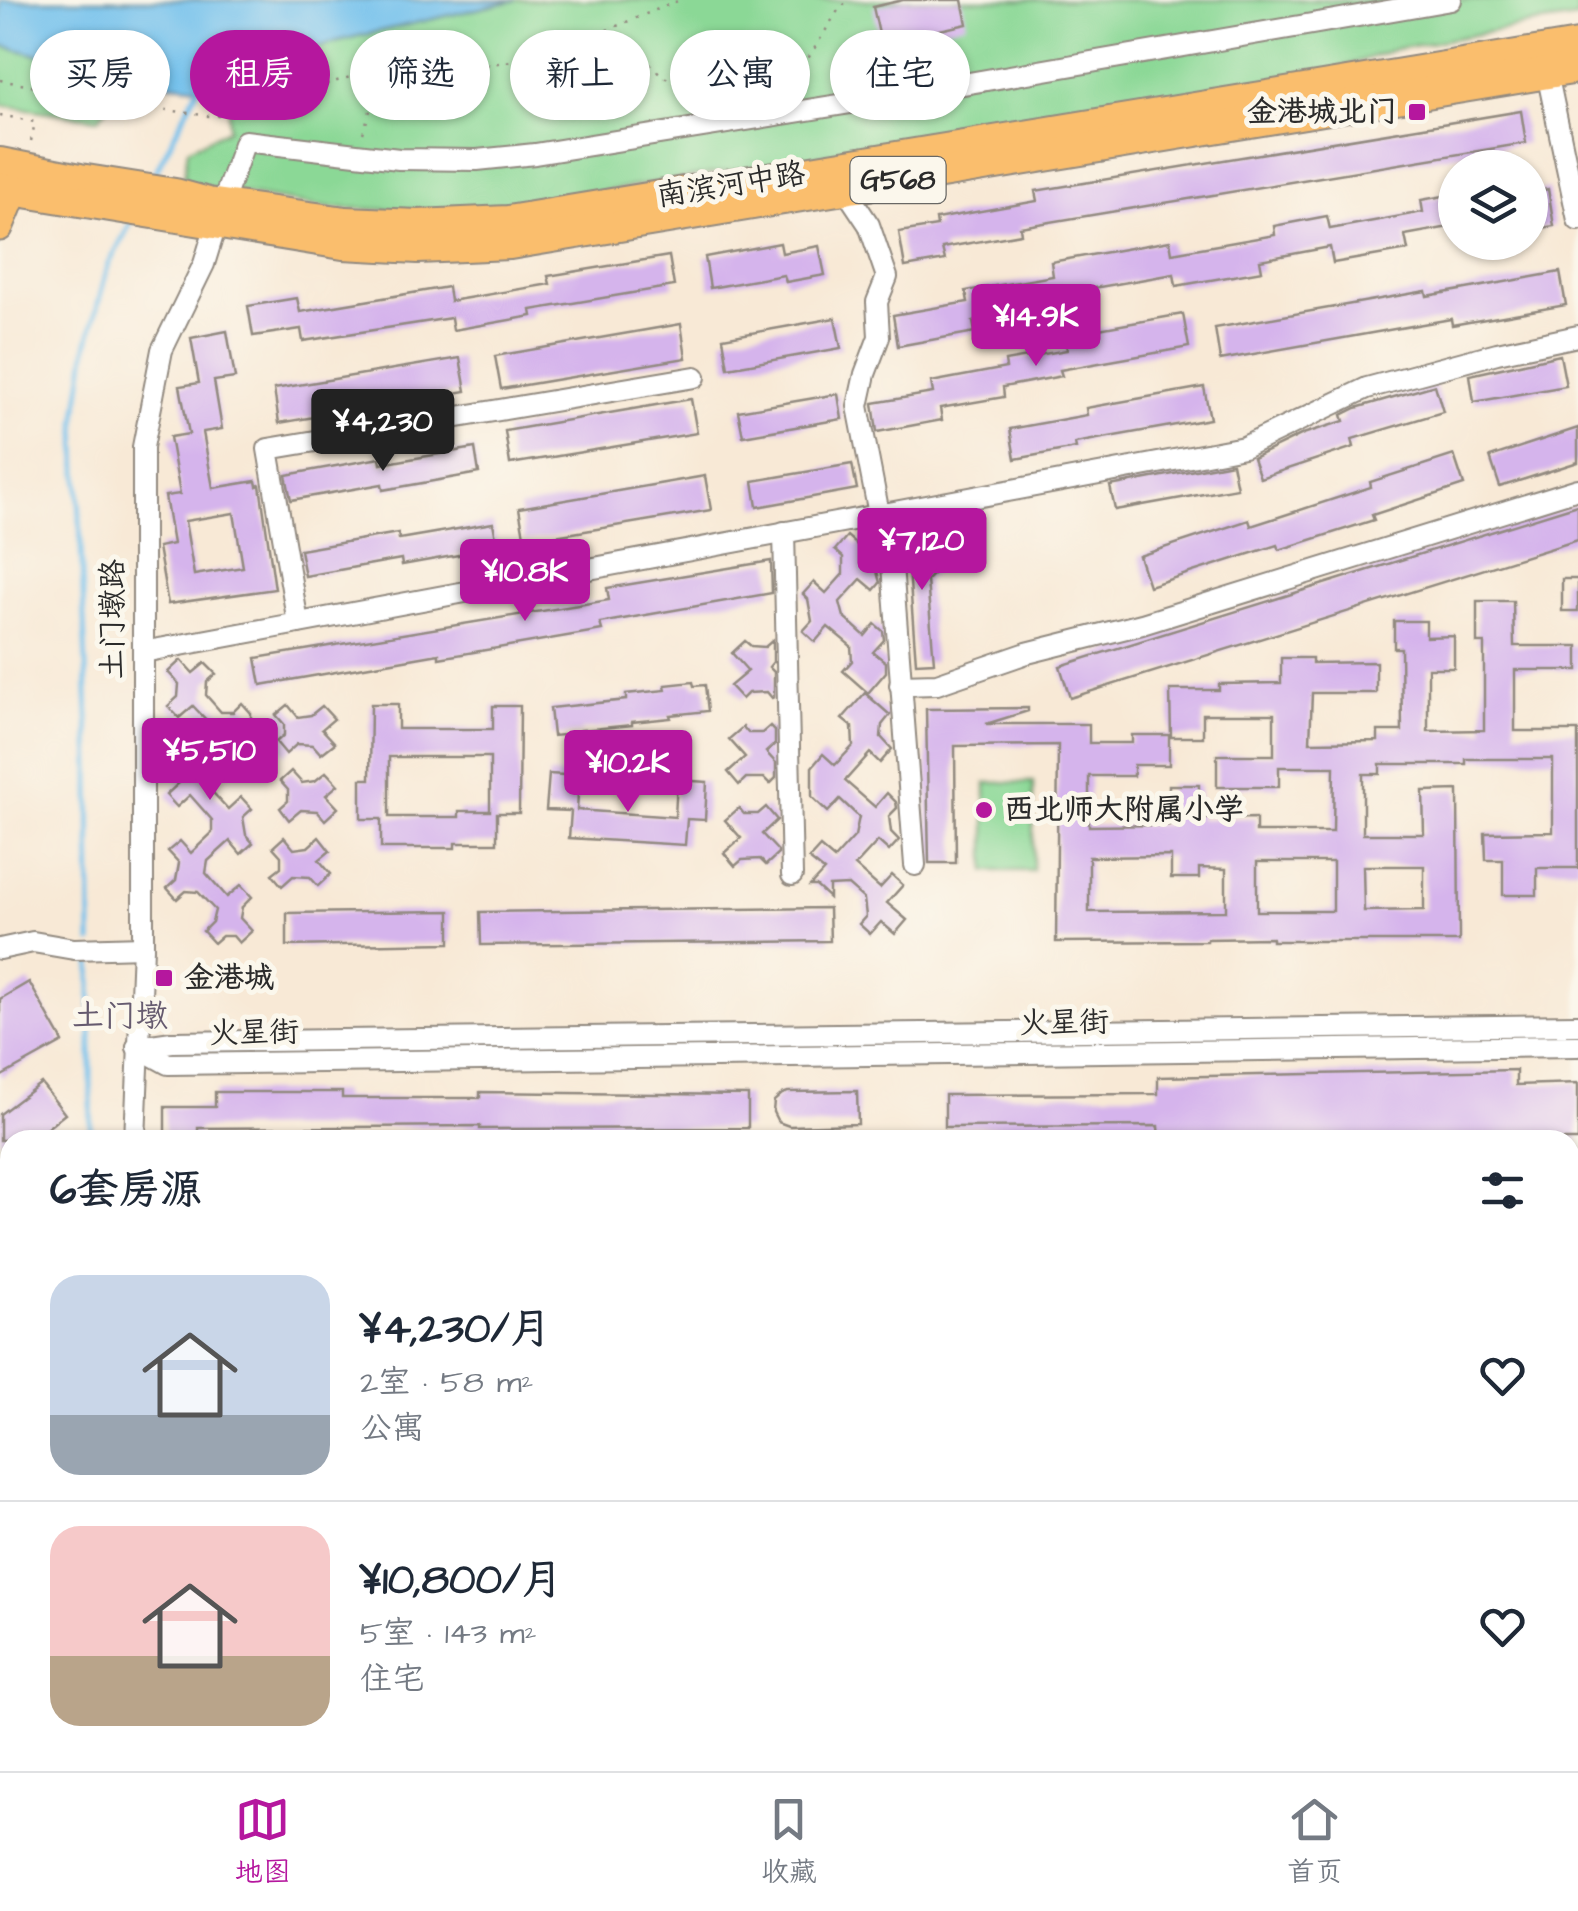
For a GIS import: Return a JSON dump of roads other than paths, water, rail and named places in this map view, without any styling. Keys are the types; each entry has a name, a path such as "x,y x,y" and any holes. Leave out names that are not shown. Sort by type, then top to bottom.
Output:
{"highway":[{"name":"南滨河中路","path":"218,214 418,225 508,221 1578,45"},
{"name":"南滨河中路","path":"10,177 218,214 344,244 418,248 510,244 1578,68"}],"main road":[{"path":"0,228 10,177"}],"street":[{"name":"土门墩路","path":"135,1130 142,947 143,446 162,350 204,264 245,141 398,159 477,160 535,154 1451,0"},
{"path":"1547,73 1578,220"},
{"path":"844,189 870,225 886,277 877,302 879,338 858,406 883,514 914,865"},
{"path":"143,652 1244,448 1366,388 1578,336"},
{"path":"298,623 268,450 695,377"},
{"path":"900,685 936,684 1026,653 1142,624 1578,489"},
{"path":"784,532 792,876"},
{"path":"0,948 33,942 74,949 142,947"},
{"name":"火星街","path":"137,1047 172,1042 1578,1025"},
{"name":"火星街","path":"137,1047 168,1064 1578,1046"}],"water":[{"path":"0,0 516,0 385,30 350,30 350,38 330,44 330,30 190,30 190,86 170,84 170,30 30,30 30,53 0,45"}],"waterway":[{"path":"151,181 190,104"},
{"path":"91,942 90,765 76,423 87,346 108,266 131,222"},
{"path":"91,953 91,1130"}],"place":[{"name":"金港城北门","path":"1417,112"},
{"name":"西北师大附属小学","path":"984,810"},
{"name":"金港城","path":"164,978"}],"district":[{"name":"土门墩","path":"120,1016"}]}
